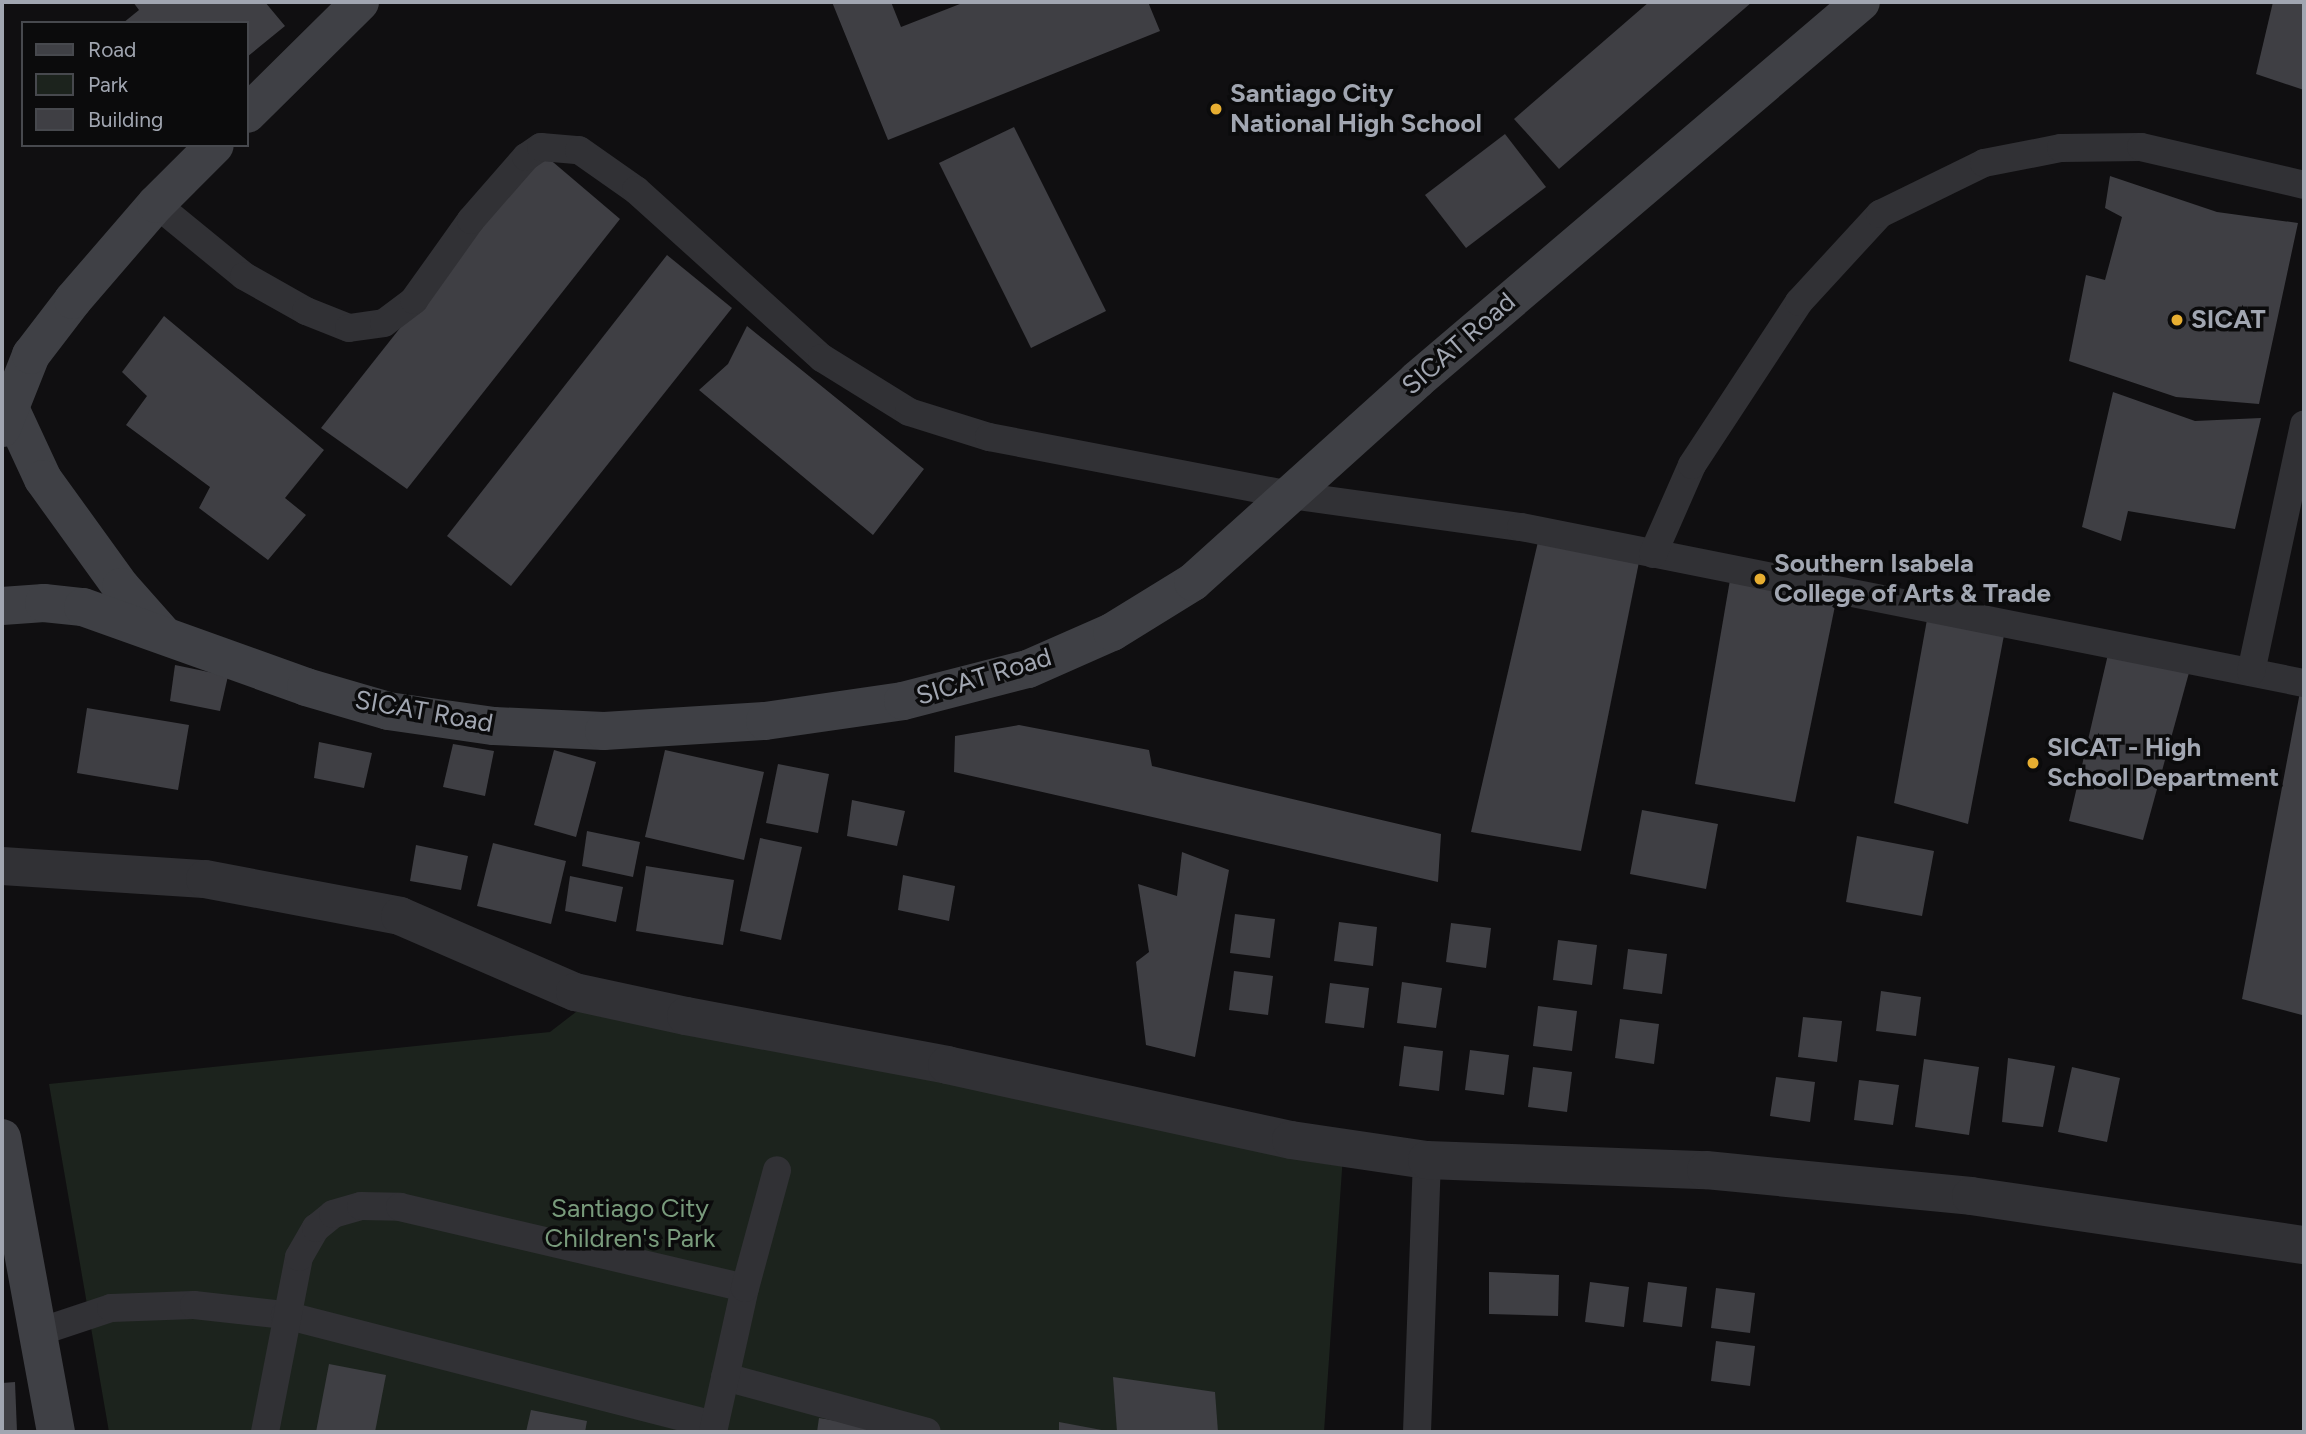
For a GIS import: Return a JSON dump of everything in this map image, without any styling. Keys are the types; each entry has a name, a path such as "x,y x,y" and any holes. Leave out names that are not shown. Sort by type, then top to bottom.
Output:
{"street":[{"path":"248,113 360,2"},
{"name":"SICAT Road","path":"4,412 43,480 121,587 165,635 306,687 388,711 494,726 604,731 765,721 903,701 1028,669 1112,632 1193,582 1417,380 1861,2"},
{"path":"4,412 31,355 73,300 156,204 213,147"},
{"path":"2,606 44,603 83,607 165,635"},
{"path":"2,866 205,879 400,916 575,992 685,1016 947,1065 1291,1140 1427,1160 1706,1170 1972,1196 2304,1245"},
{"path":"2,1138 55,1432"}],"lane":[{"path":"156,204 244,276 306,311 349,328 384,323 414,300 471,220 526,157 541,147 579,150 636,190 822,358 909,412 989,437 1290,495 1521,527 2304,683"},
{"path":"1653,554 1692,465 1799,302 1880,214 1984,163 2061,148 2141,147 2304,185"},
{"path":"2251,673 2304,425"},
{"path":"1417,1432 1427,1160"},
{"path":"36,1333 111,1308 194,1305 285,1315 713,1429 745,1288 777,1170"},
{"path":"265,1432 285,1315 299,1257 316,1228 333,1214 361,1206 400,1207 745,1288"},
{"path":"725,1377 927,1432"}],"green space":[{"name":"Santiago City Children's Park","path":"585,1005 1343,1155 1324,1432 109,1432 49,1084 550,1032"}],"building":[{"path":"133,2 265,2 285,26 248,56 248,21 125,21 139,10"},
{"path":"832,2 891,2 901,27 965,2 1148,2 1160,31 888,140"},
{"path":"1649,2 1752,2 1559,169 1514,119"},
{"path":"2273,2 2304,2 2304,90 2256,74"},
{"path":"1014,127 1106,311 1031,348 939,163"},
{"path":"1505,134 1546,187 1466,248 1425,195"},
{"path":"540,151 620,219 407,489 321,428"},
{"name":"SICAT","path":"2110,176 2217,212 2298,223 2259,404 2176,397 2069,361 2086,275 2105,280 2122,217 2105,208"},
{"path":"667,255 732,308 511,586 447,536"},
{"path":"164,316 324,450 285,498 306,515 268,560 199,508 210,487 126,425 147,396 122,372"},
{"path":"747,326 924,469 873,535 699,390 728,364"},
{"path":"2113,392 2195,421 2261,418 2235,529 2128,511 2121,541 2082,527"},
{"path":"1540,533 1640,557 1581,851 1471,832"},
{"path":"1731,574 1837,596 1795,802 1695,784"},
{"path":"1928,614 2005,630 1968,824 1894,803"},
{"path":"2109,650 2190,669 2143,840 2069,821"},
{"path":"175,665 228,676 220,711 170,701"},
{"path":"2300,692 2304,693 2302,1015 2242,999"},
{"path":"87,708 189,725 178,790 77,773"},
{"path":"1019,725 1149,750 1152,766 1441,834 1438,882 954,772 955,736"},
{"path":"319,742 372,753 364,788 314,778"},
{"path":"453,744 494,751 485,796 443,787"},
{"path":"554,750 596,762 576,837 534,825"},
{"path":"665,750 764,772 744,860 645,837"},
{"path":"778,764 829,774 818,833 766,823"},
{"path":"852,800 905,811 897,846 847,836"},
{"path":"1642,810 1718,824 1706,889 1630,874"},
{"path":"587,831 640,842 633,877 582,866"},
{"path":"1857,836 1934,851 1922,916 1846,902"},
{"path":"760,838 802,847 781,940 740,931"},
{"path":"493,843 566,861 551,924 477,906"},
{"path":"416,845 468,856 461,890 410,881"},
{"path":"1182,852 1229,870 1195,1057 1146,1045 1136,962 1149,952 1138,884 1177,896"},
{"path":"646,866 734,880 723,945 636,931"},
{"path":"903,875 955,886 949,921 898,910"},
{"path":"570,876 623,887 616,922 565,911"},
{"path":"1235,914 1275,919 1270,958 1230,953"},
{"path":"1339,922 1377,927 1373,966 1334,961"},
{"path":"1451,923 1491,928 1486,968 1446,962"},
{"path":"1558,940 1597,945 1592,985 1553,980"},
{"path":"1628,949 1667,954 1662,994 1623,989"},
{"path":"1234,971 1273,976 1268,1015 1229,1010"},
{"path":"1402,982 1442,988 1436,1028 1397,1023"},
{"path":"1330,983 1369,988 1364,1028 1325,1023"},
{"path":"1881,991 1921,997 1916,1036 1876,1031"},
{"path":"1538,1006 1577,1011 1572,1051 1533,1046"},
{"path":"1803,1017 1842,1021 1837,1062 1798,1057"},
{"path":"1620,1019 1659,1024 1654,1064 1615,1058"},
{"path":"1404,1046 1443,1051 1439,1091 1399,1086"},
{"path":"1470,1050 1509,1055 1504,1095 1465,1090"},
{"path":"2008,1058 2055,1066 2043,1127 2002,1122"},
{"path":"1924,1059 1979,1067 1969,1135 1915,1127"},
{"path":"1533,1067 1572,1072 1567,1112 1528,1107"},
{"path":"2072,1067 2120,1078 2107,1142 2058,1132"},
{"path":"1776,1077 1815,1082 1810,1122 1770,1116"},
{"path":"1859,1080 1899,1085 1893,1125 1854,1120"},
{"path":"1489,1272 1559,1275 1558,1316 1489,1314"},
{"path":"1590,1282 1629,1287 1624,1327 1585,1322"},
{"path":"1648,1282 1687,1287 1682,1327 1643,1322"},
{"path":"1716,1288 1755,1293 1750,1333 1711,1328"},
{"path":"1716,1341 1755,1346 1750,1386 1711,1381"},
{"path":"329,1364 386,1375 375,1432 316,1432"},
{"path":"1113,1377 1215,1392 1218,1432 1117,1432"},
{"path":"15,1382 17,1432 2,1432 2,1383"},
{"path":"531,1410 587,1421 585,1432 526,1432"},
{"path":"819,1418 898,1431 898,1432 817,1432"},
{"path":"1059,1422 1107,1431 1107,1432 1059,1432"}],"place":[{"name":"Santiago City National High School","path":"1216,109"},
{"name":"SICAT","path":"2177,320"},
{"name":"Southern Isabela College of Arts & Trade","path":"1760,579"},
{"name":"SICAT - High School Department","path":"2033,763"}]}
